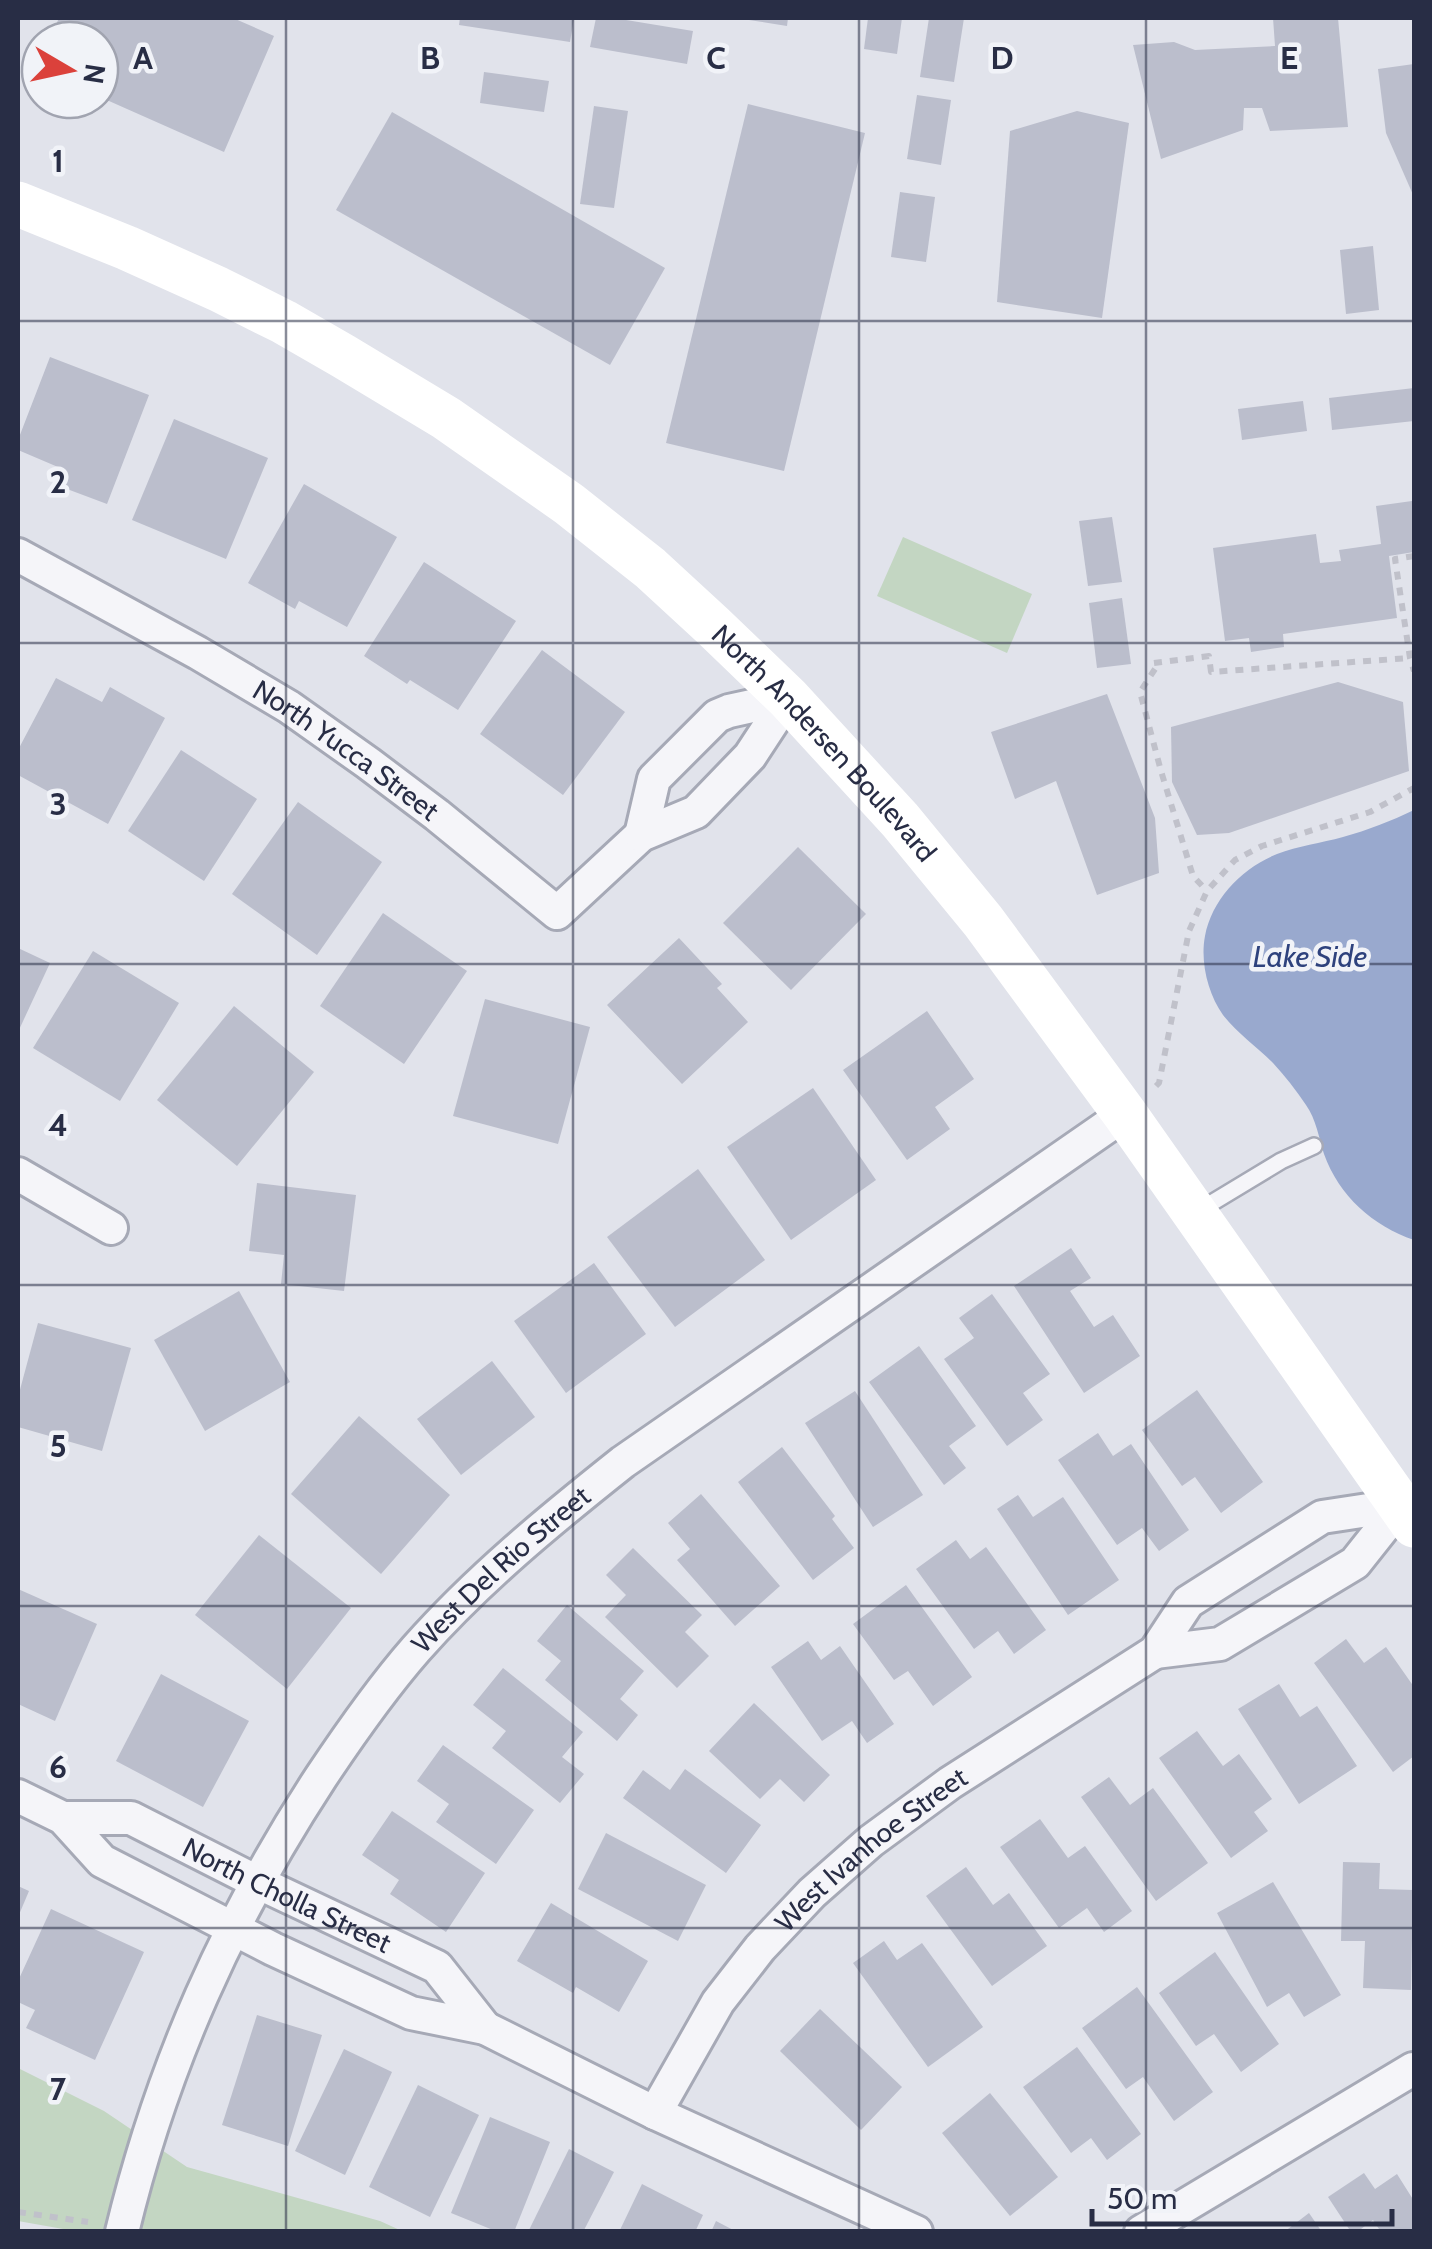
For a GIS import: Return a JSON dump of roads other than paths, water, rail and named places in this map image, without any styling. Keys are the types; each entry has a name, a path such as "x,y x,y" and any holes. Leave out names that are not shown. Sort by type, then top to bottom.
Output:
{"street":[{"name":"North Andersen Boulevard","path":"18,204 173,269 284,322 446,418 569,504 663,580 788,698 900,820 983,921 1410,1508"},
{"name":"North Yucca Street","path":"22,567 198,653 288,707 437,815 556,913 642,834 696,812 750,756 788,698"},
{"path":"642,834 654,779 717,716 788,698"},
{"name":"West Del Rio Street","path":"109,2229 138,2167 172,2063 209,1974 257,1882 288,1826 361,1717 416,1650 477,1586 623,1462 1124,1114"},
{"path":"18,1174 112,1228"},
{"name":"West Ivanhoe Street","path":"1155,1652 1220,1644 1356,1563 1410,1508"},
{"name":"West Ivanhoe Street","path":"655,2113 718,2002 760,1948 812,1892 870,1841 950,1783 1155,1652 1188,1602 1322,1517 1410,1508"},
{"name":"North Cholla Street","path":"18,1796 63,1818 102,1861 273,1949 411,2013 485,2028 655,2113 916,2232"},
{"name":"North Cholla Street","path":"63,1818 131,1818 437,1967 485,2028"},
{"path":"1141,2232 1414,2070"}],"lane":[{"path":"1196,1213 1314,1146"}],"water":[{"name":"Lake Side","path":"1414,810 1414,1240 1371,1218 1348,1196 1330,1169 1302,1099 1218,1007 1206,977 1204,956 1205,936 1214,910 1230,886 1252,868 1277,854 1361,831"}]}
